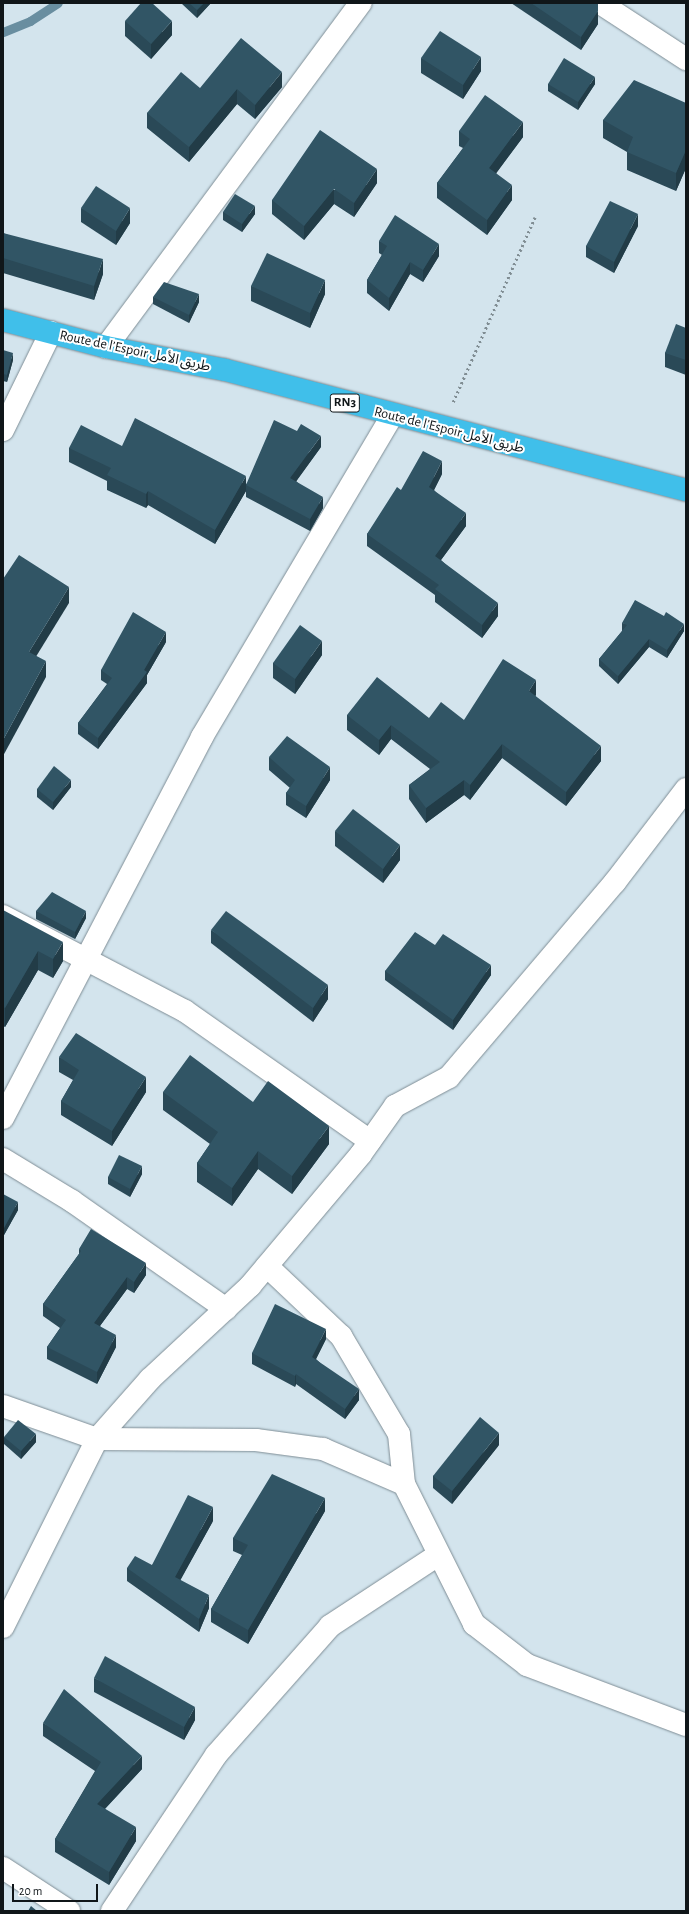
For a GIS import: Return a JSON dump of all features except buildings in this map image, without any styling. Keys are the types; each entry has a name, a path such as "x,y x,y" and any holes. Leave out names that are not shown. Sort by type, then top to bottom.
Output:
{"highway":[{"name":"Route de l’Espoir طريق الأمل","path":"3,320 106,347 225,370 392,416 686,490"}],"street":[{"path":"106,347 360,3"},
{"path":"600,3 686,59"},
{"path":"3,430 51,332"},
{"path":"3,1118 202,738 392,416"},
{"path":"3,1627 96,1439 150,1380 226,1309 267,1266 370,1141 395,1106 448,1077 614,882 686,789"},
{"path":"3,916 86,962 185,1011 370,1141"},
{"path":"3,1159 72,1201 226,1309"},
{"path":"267,1266 341,1336 399,1434 404,1484 438,1555 474,1624 527,1665 686,1724"},
{"path":"3,1406 96,1439 256,1440 323,1449 404,1484"},
{"path":"112,1911 216,1755 330,1626 438,1555"},
{"path":"3,1868 70,1911"}],"path":[{"path":"441,428 535,217"}],"waterway":[{"path":"3,32 30,21 58,3"}]}
